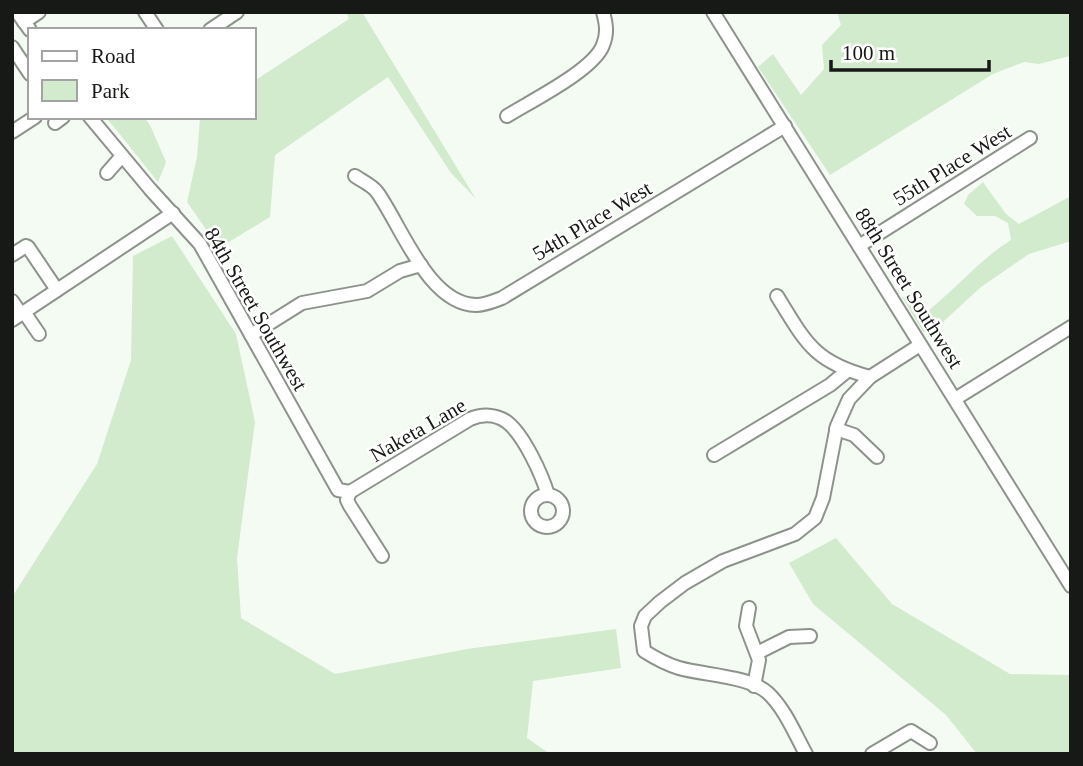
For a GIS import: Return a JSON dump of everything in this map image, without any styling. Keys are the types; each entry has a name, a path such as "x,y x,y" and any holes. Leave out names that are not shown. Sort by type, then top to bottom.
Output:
{"street":[{"path":"24,22 39,12"},
{"path":"145,12 155,28"},
{"path":"213,28 237,12"},
{"path":"507,116 589,64 604,44 607,27 603,12"},
{"name":"88th Street Southwest","path":"717,13 1071,586"},
{"path":"12,47 28,71"},
{"path":"12,132 32,119"},
{"name":"84th Street Southwest","path":"92,119 200,244 338,490 350,492"},
{"name":"54th Place West","path":"355,176 375,189 421,265 438,287 467,304 480,305 502,298 785,127"},
{"name":"55th Place West","path":"859,246 1030,138"},
{"path":"107,173 122,156"},
{"path":"19,315 173,213"},
{"path":"12,255 28,247 57,290"},
{"path":"251,335 302,303 367,291 400,271 421,265"},
{"path":"777,296 798,331 817,355 847,371 870,377"},
{"path":"12,301 19,315 39,334"},
{"path":"955,399 1071,327"},
{"path":"806,754 781,710 766,691 678,668 656,659 644,652 641,626 645,616 685,583 723,561 795,534 815,518 823,498 836,429 849,399 870,377 920,345"},
{"path":"714,455 830,385 847,371"},
{"name":"Naketa Lane","path":"350,492 470,419 483,414 506,422 516,432 542,476 548,495"},
{"path":"836,429 855,435 877,457"},
{"path":"350,492 347,500 382,556"},
{"path":"750,608 746,626 759,660 754,686"},
{"path":"757,653 789,637 810,636"},
{"path":"872,754 911,731 930,743"}],"green space":[{"path":"346,12 362,12 476,199 451,173 388,77 275,155 270,217 219,248 187,202 197,157 200,119 256,119 256,80 349,19"},
{"path":"837,12 1071,12 1071,57 1039,64 1024,62 993,74 830,175 758,67 773,54 801,95 824,69 822,45 841,25"},
{"path":"108,119 146,119 166,162 158,182"},
{"path":"983,182 1006,214 1019,224 1071,196 1071,241 1029,254 981,287 931,333 923,332 902,297 913,300 924,314 1011,240 1008,223 995,216 977,216 964,204 968,195"},
{"path":"172,236 236,334 255,422 237,558 241,618 335,674 467,649 616,629 621,668 533,681 527,738 550,754 12,754 12,597 97,464 131,360 133,256"},
{"path":"836,538 892,604 1010,674 1071,675 1071,754 977,754 946,715 813,604 789,563"}]}
